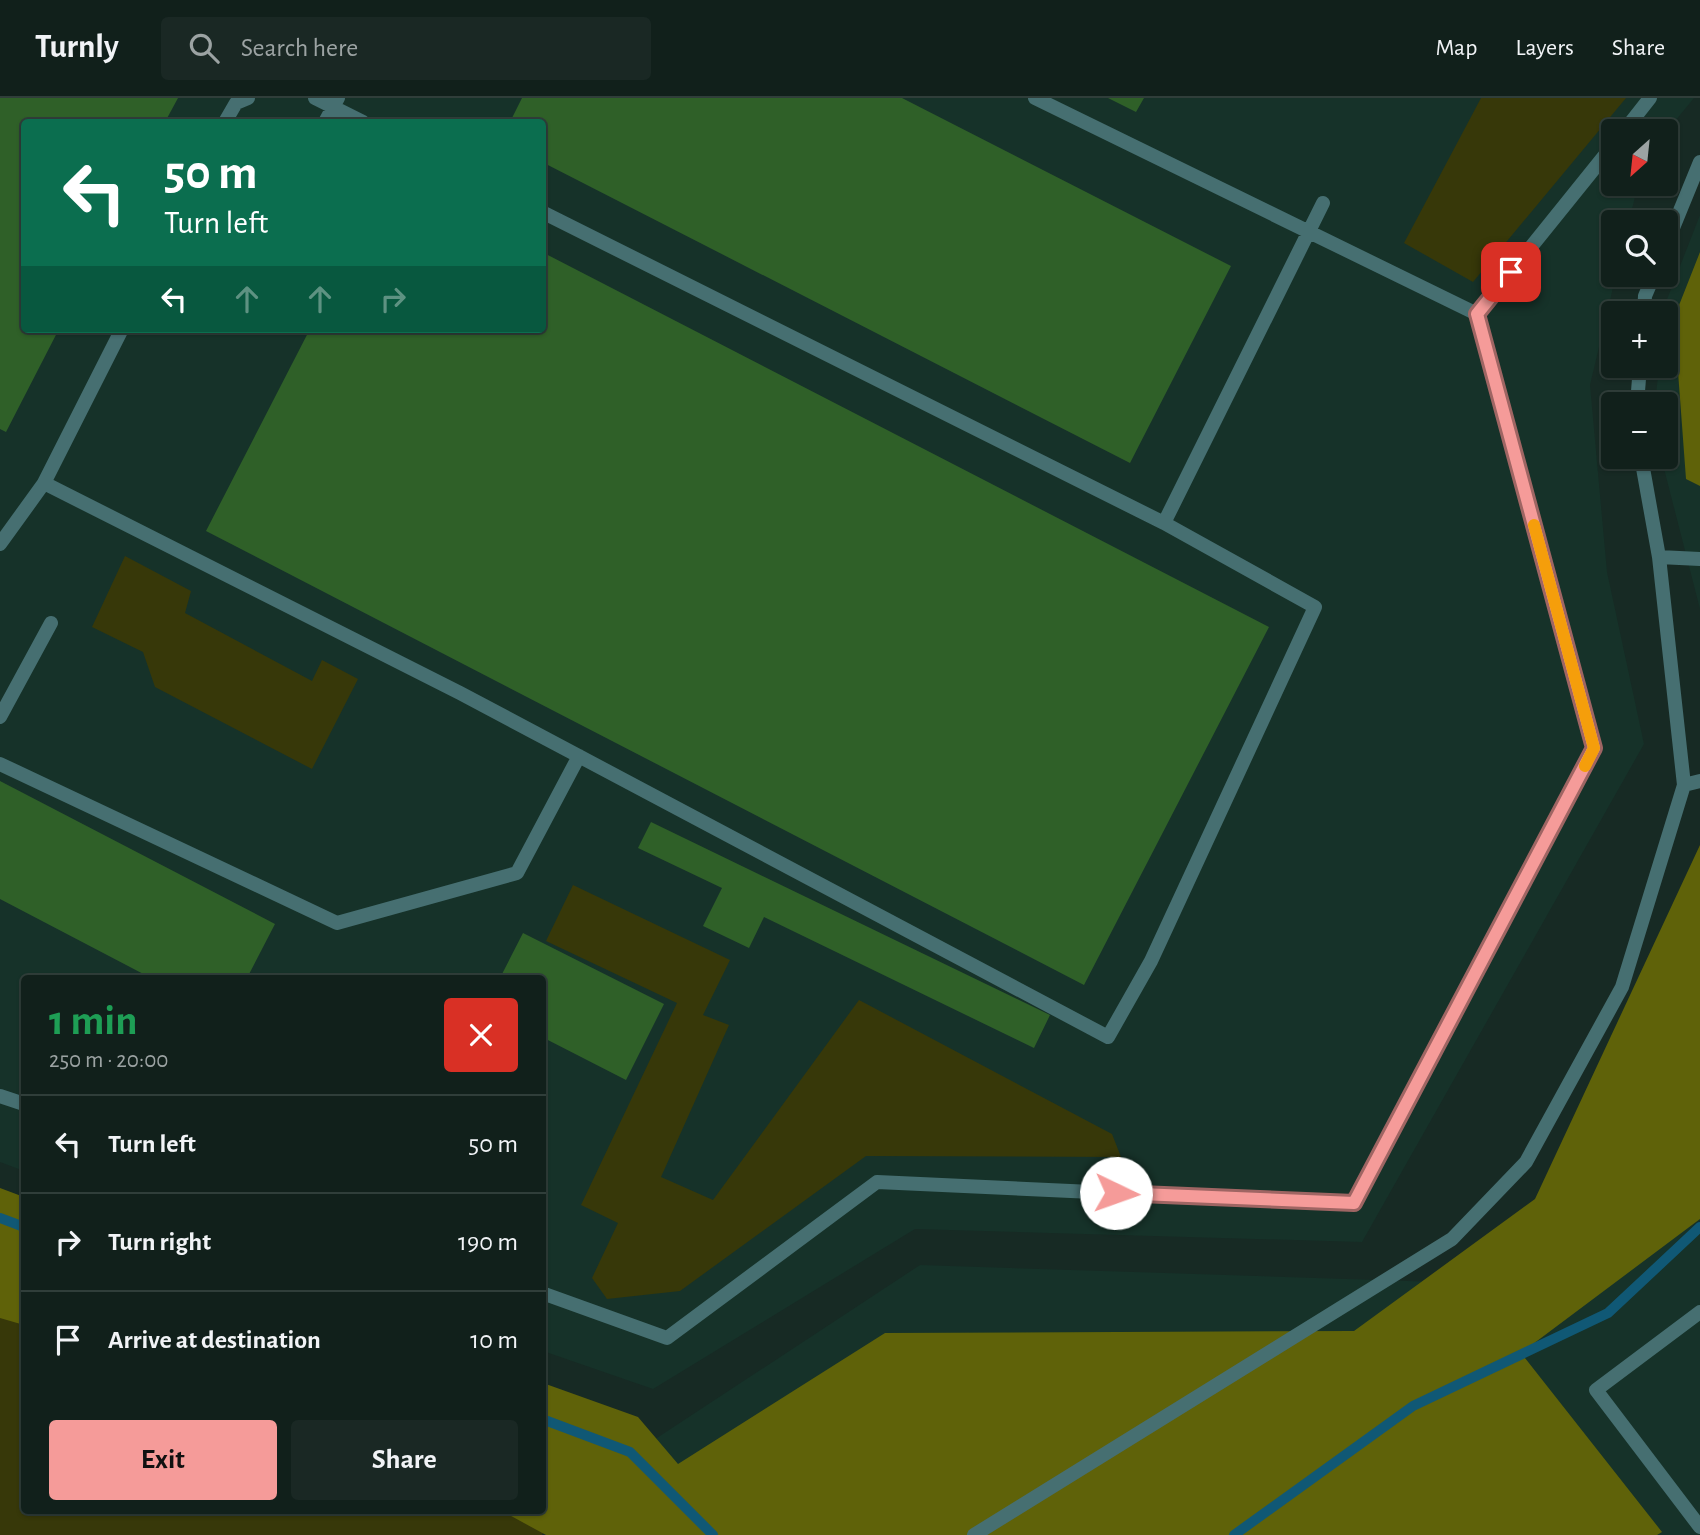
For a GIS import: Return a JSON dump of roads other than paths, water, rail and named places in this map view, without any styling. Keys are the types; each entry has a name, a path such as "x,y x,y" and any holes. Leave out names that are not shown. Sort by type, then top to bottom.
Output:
{"lane":[{"path":"227,119 236,103 248,98"},
{"path":"315,98 335,103 359,119"},
{"path":"546,1294 667,1338 877,1182 1354,1203 1594,748 1477,314 1035,98"},
{"path":"1633,119 1650,98"},
{"path":"327,119 335,103"},
{"path":"1477,314 1601,160"},
{"path":"1678,216 1700,162"},
{"path":"1164,523 1323,203"},
{"path":"44,483 447,686 1108,1037 1151,961 1315,607 1164,523 546,214"},
{"path":"0,544 44,483 120,333"},
{"path":"974,1535 1452,1240 1526,1162 1622,987 1684,785 1659,557 1643,469"},
{"path":"1659,557 1700,559"},
{"path":"0,717 51,623"},
{"path":"0,764 337,923 517,873 579,756"},
{"path":"1684,785 1700,780"},
{"path":"0,1096 21,1103"},
{"path":"1700,1312 1596,1390 1700,1527"}],"waterway":[{"path":"0,1218 21,1226"},
{"path":"1234,1535 1413,1406 1608,1313 1700,1227"},
{"path":"546,1420 630,1452 713,1535"}]}
